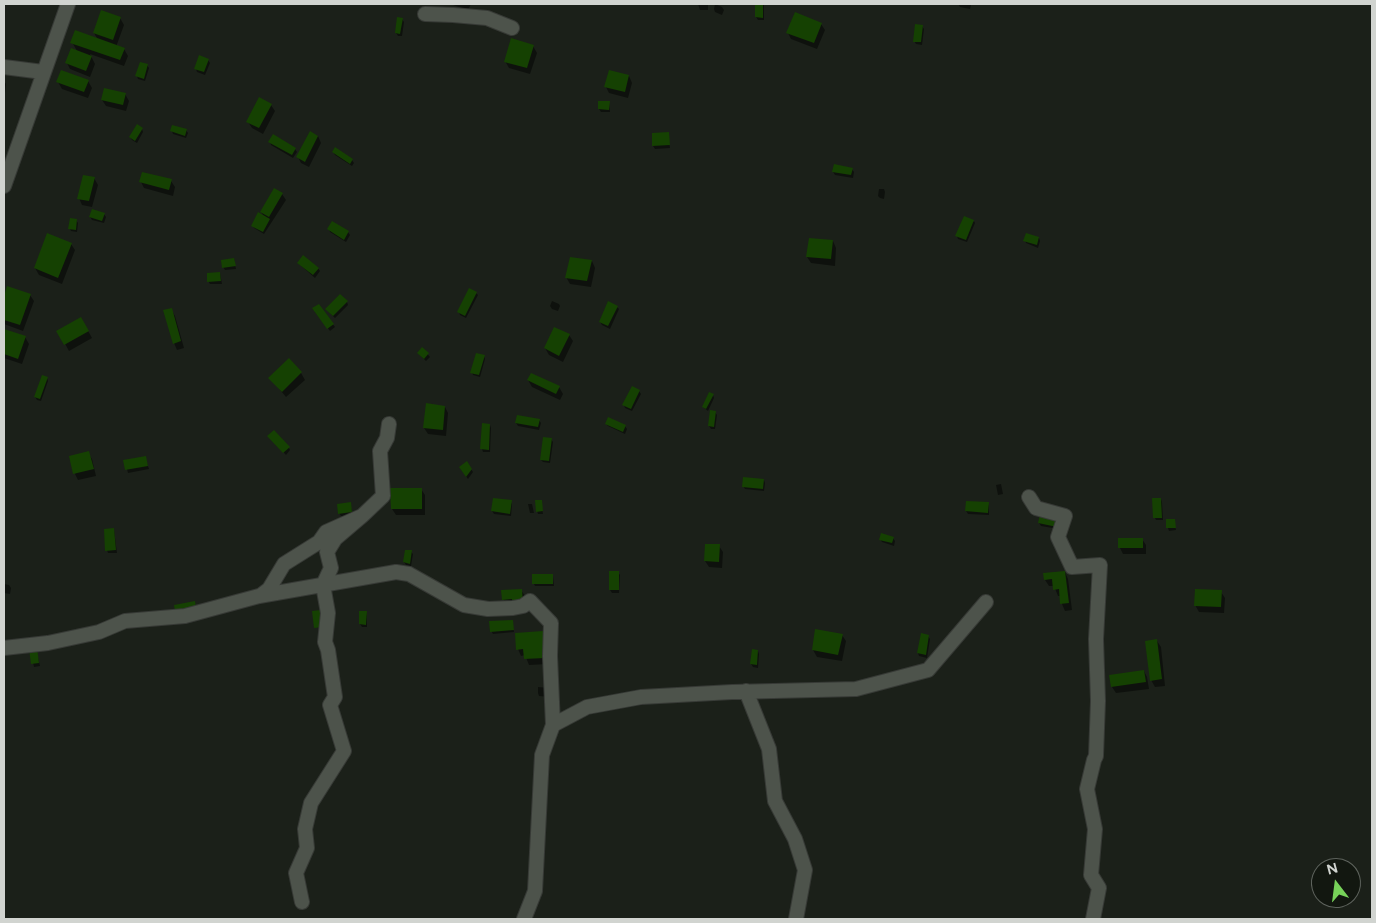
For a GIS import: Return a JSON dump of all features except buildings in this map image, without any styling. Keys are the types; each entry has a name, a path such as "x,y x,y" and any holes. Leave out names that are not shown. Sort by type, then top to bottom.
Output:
{"street":[{"path":"4,186 68,4"},
{"path":"424,14 487,18 512,28"},
{"path":"4,67 43,72"},
{"path":"302,902 296,873 307,848 305,829 311,803 344,751 330,705 335,697 328,650 325,642 328,613 323,585 331,568 327,552 335,539 383,496 380,451 387,438 389,424"},
{"path":"1029,497 1036,508 1065,516 1058,537 1072,567 1100,565 1096,639 1098,701 1096,756 1087,789 1095,829 1091,875 1099,888 1093,919"},
{"path":"259,596 269,589 284,564 319,542 326,532 362,516"},
{"path":"4,648 48,643 99,632 125,621 185,616 259,596 396,572 409,574 464,604 488,609 513,608 523,606 530,601 551,623 550,656 553,725 542,755 535,891 524,919"},
{"path":"553,725 587,707 641,698 856,688 928,670 986,602"},
{"path":"746,692 768,749 775,801 795,839 805,870 796,919"}]}
